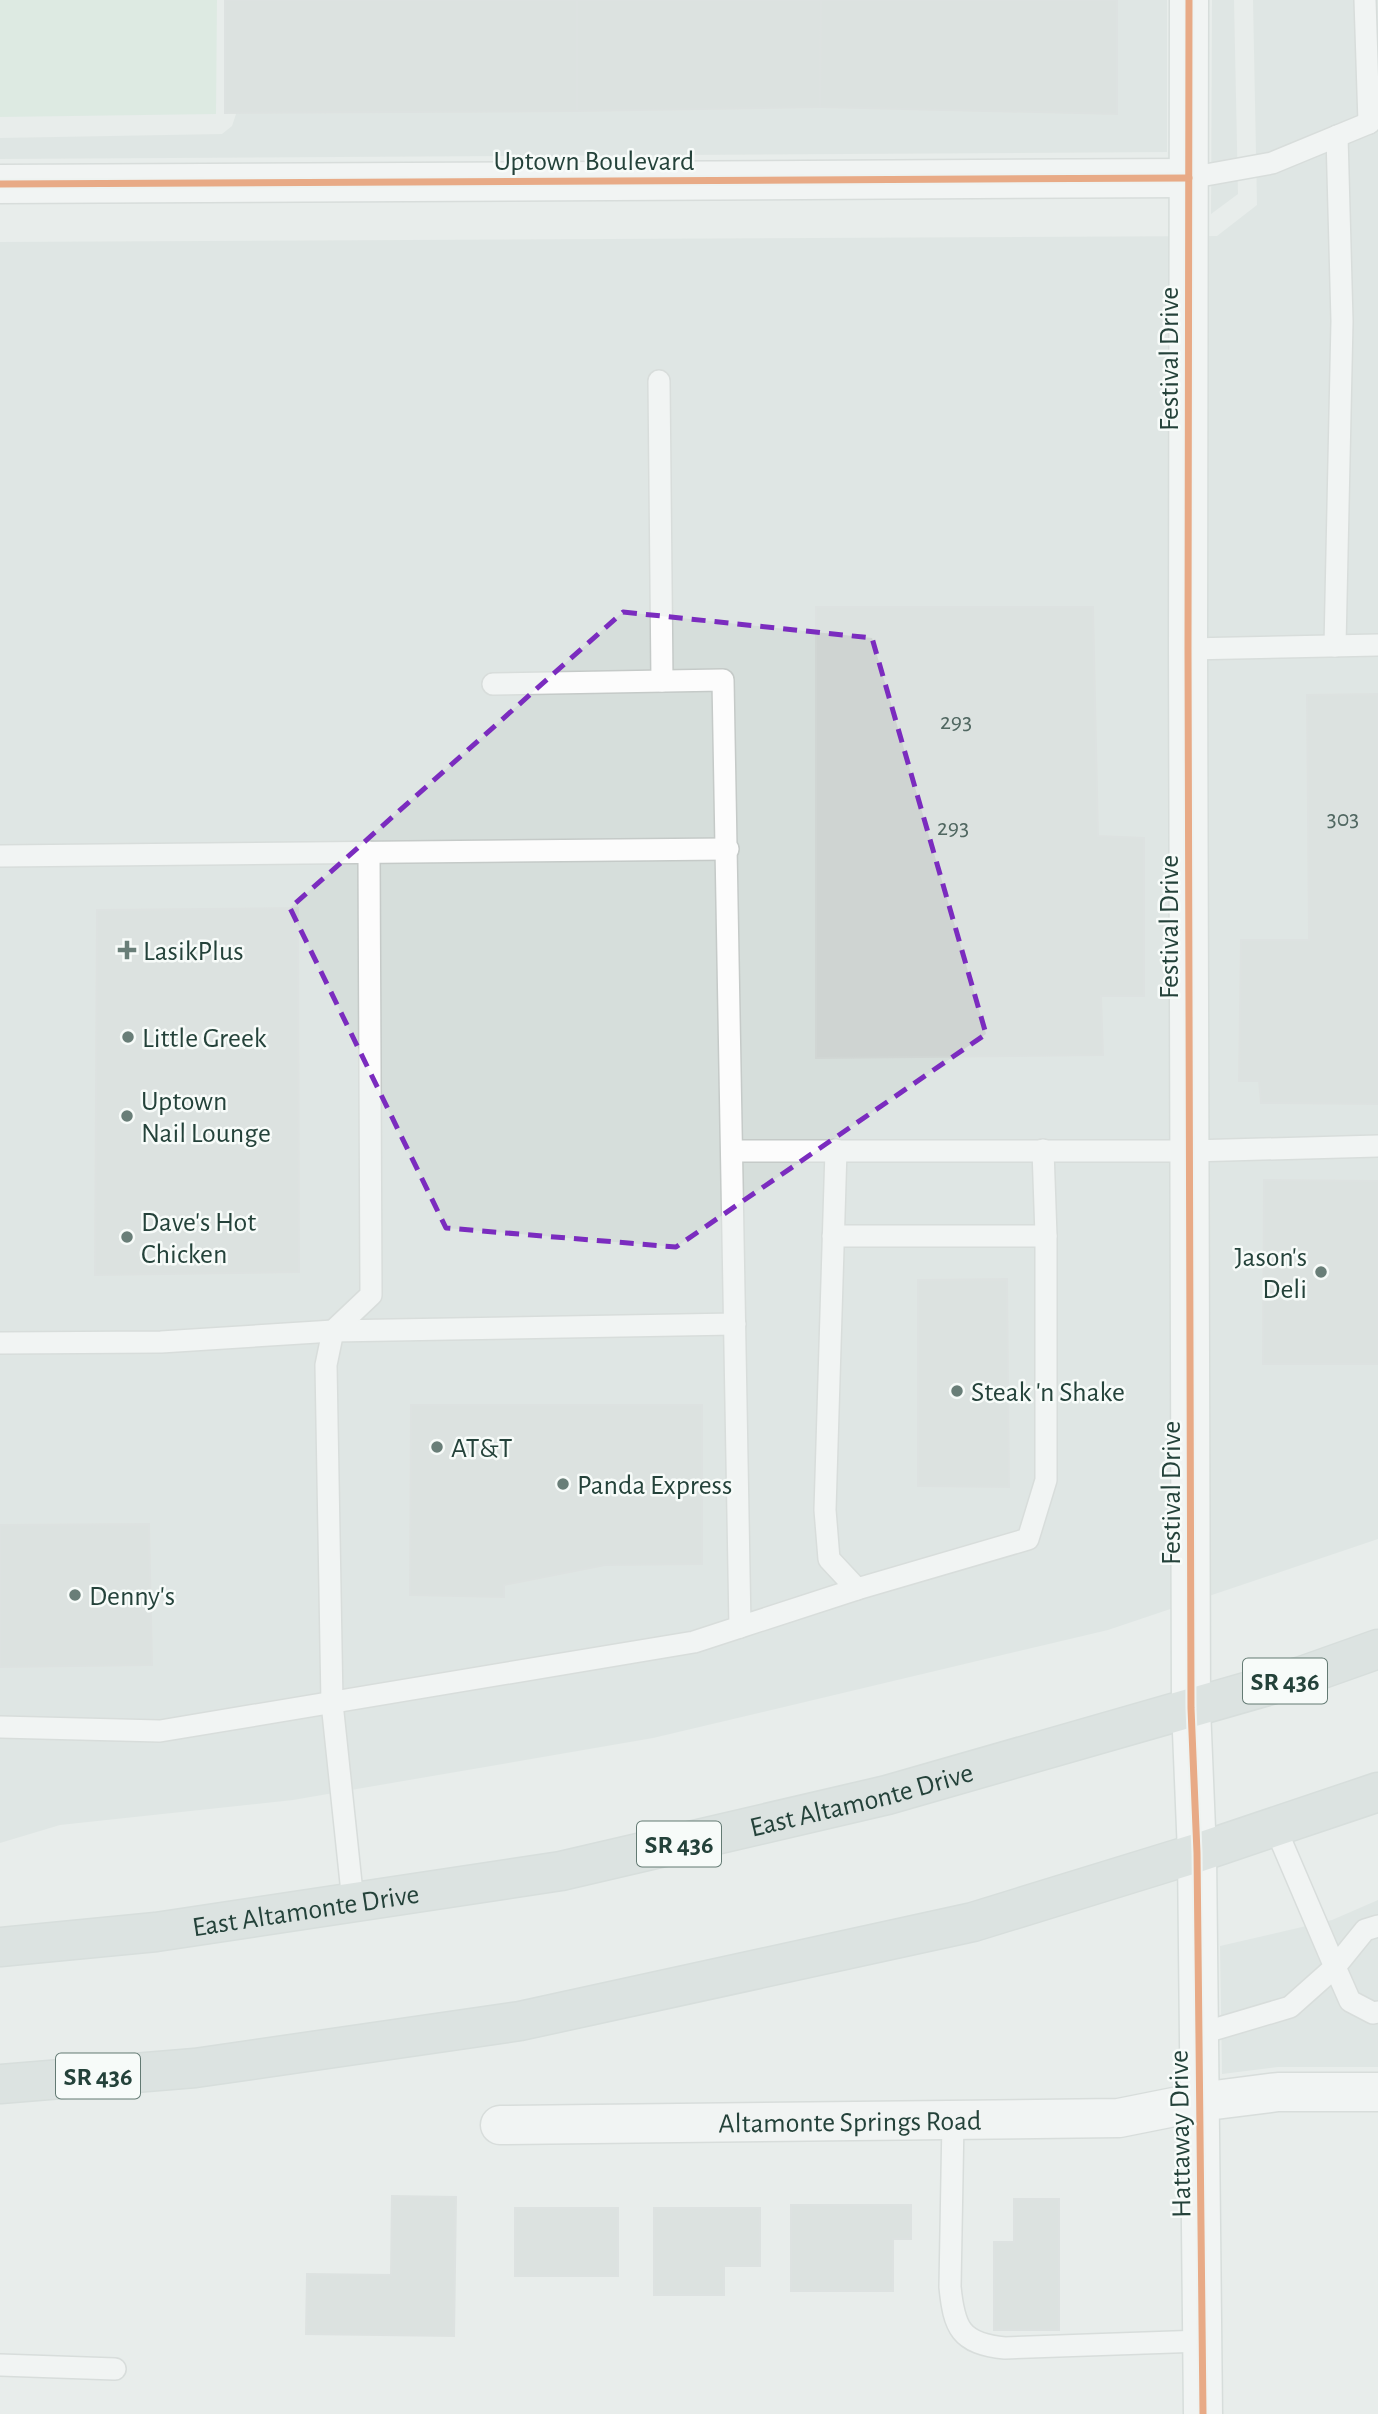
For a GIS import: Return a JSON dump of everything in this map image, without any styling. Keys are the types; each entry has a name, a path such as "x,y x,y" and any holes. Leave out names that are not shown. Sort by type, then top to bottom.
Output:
{"main road":[{"name":"East Altamonte Drive","path":"0,1947 156,1932 561,1871 860,1802 1302,1676 1378,1649"},
{"name":"SR 436","path":"0,2084 195,2068 520,2021 973,1922 1197,1853 1378,1792"}],"street":[{"name":"Festival Drive","path":"1189,0 1191,1708 1197,1853"},
{"name":"Uptown Boulevard","path":"0,184 1189,178"},
{"name":"Hattaway Drive","path":"1197,1853 1203,2414"},
{"name":"Altamonte Springs Road","path":"500,2125 1129,2118 1199,2102 1278,2092 1378,2092"}],"lane":[{"path":"1189,178 1272,163 1373,118 1365,0"},
{"path":"1335,646 1342,321 1337,136"},
{"path":"659,381 662,681"},
{"path":"1188,649 1378,645"},
{"path":"493,684 723,680 740,1627"},
{"path":"0,856 728,849"},
{"path":"353,1902 332,1703 326,1365 334,1331 371,1295 369,852"},
{"path":"733,1151 1191,1151 1378,1146"},
{"path":"836,1150 825,1510 829,1559 858,1589"},
{"path":"0,1727 160,1731 694,1642 858,1589 1028,1539 1046,1480 1046,1236 1043,1150"},
{"path":"833,1236 1046,1236"},
{"path":"0,1343 161,1342 334,1331 735,1324"},
{"path":"1275,1827 1350,2001 1373,2013 1378,2012"},
{"path":"1199,2034 1290,2007 1335,1967 1365,1930 1378,1926"},
{"path":"953,2120 950,2287 953,2314 962,2332 985,2345 1005,2347 1202,2341"},
{"path":"0,2365 115,2369"}],"highlighted area":[{"path":"623,612 872,638 986,1034 676,1247 446,1228 290,908"}],"shaded area":[{"path":"236,0 1167,0 1167,152 0,159 0,138 222,134 232,126 236,114"},
{"path":"1212,0 1234,0 1238,194 1211,214"},
{"path":"1253,0 1378,0 1378,1539 1108,1630 653,1738 293,1800 60,1825 0,1843 0,242 1217,236 1257,205"},
{"path":"1378,1900 1378,2067 1278,2067 1222,2074 1220,1946 1332,1920"}],"green space":[{"path":"0,0 217,0 216,114 0,117"}],"building":[{"path":"225,0 577,0 577,111 225,113"},
{"path":"577,0 821,0 820,107 577,111"},
{"path":"821,0 1117,0 1117,114 820,107"},
{"path":"816,607 1093,607 1098,836 1144,838 1144,996 1101,996 1103,1055 816,1058"},
{"path":"1378,694 1378,1104 1261,1103 1259,1081 1239,1081 1241,940 1309,940 1307,695"},
{"path":"298,908 299,1272 95,1275 97,910"},
{"name":"Jason's Deli","path":"1264,1180 1378,1181 1378,1364 1263,1364"},
{"path":"1007,1279 1009,1487 918,1486 918,1280"},
{"path":"411,1405 702,1405 702,1564 605,1565 504,1585 504,1597 410,1595"},
{"name":"Denny's","path":"149,1524 152,1665 0,1667 0,1525"},
{"path":"392,2196 456,2197 454,2336 306,2334 307,2274 391,2275"},
{"path":"1014,2199 1059,2199 1059,2330 994,2330 994,2242 1014,2242"},
{"path":"791,2205 911,2205 911,2239 893,2239 893,2291 791,2291"},
{"path":"515,2208 618,2208 618,2276 515,2276"},
{"path":"654,2208 760,2208 760,2266 724,2266 724,2295 654,2295"}],"cycle path":[{"path":"1189,0 1191,1708 1197,1853 1203,2414"},
{"path":"0,184 1189,178"}],"place":[{"name":"LasikPlus","path":"127,950"},
{"name":"Little Greek","path":"128,1037"},
{"name":"Uptown Nail Lounge","path":"127,1116"},
{"name":"Dave's Hot Chicken","path":"127,1237"},
{"name":"Jason's Deli","path":"1321,1272"},
{"name":"Steak 'n Shake","path":"957,1391"},
{"name":"AT&T","path":"437,1447"},
{"name":"Panda Express","path":"563,1484"},
{"name":"Denny's","path":"75,1595"}]}
